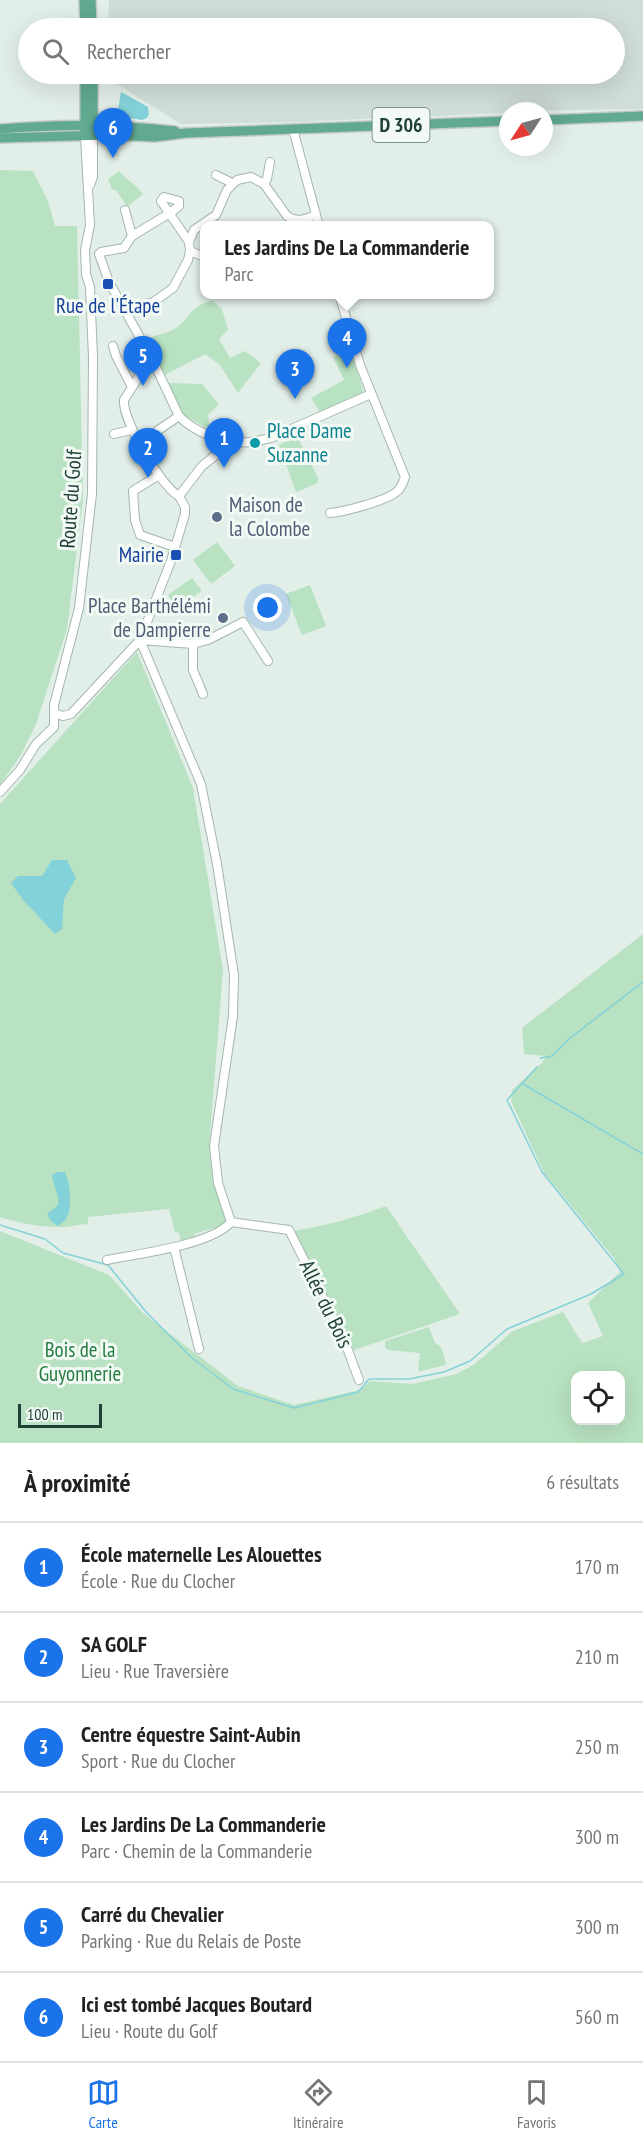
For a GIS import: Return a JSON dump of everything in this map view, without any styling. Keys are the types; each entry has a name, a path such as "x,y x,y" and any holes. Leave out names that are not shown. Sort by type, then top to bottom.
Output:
{"main road":[{"path":"84,0 85,18"},
{"path":"91,0 92,18"},
{"path":"86,84 90,128"},
{"path":"90,128 92,84"},
{"path":"553,120 643,116"},
{"name":"D 306","path":"0,129 146,128 186,133 499,121"},
{"name":"D 306","path":"0,138 90,128"}],"street":[{"name":"Route du Golf","path":"0,792 20,770 36,744 54,727 54,705 79,608 92,494 94,443 93,331 85,250 90,225 89,187 93,177 90,128"},
{"path":"293,129 318,221"},
{"path":"264,184 270,162"},
{"path":"216,175 232,183"},
{"path":"207,221 216,215 232,183 251,177 264,184 289,221"},
{"path":"125,210 132,236"},
{"path":"124,309 129,306 152,303 169,292 180,278 190,251 189,242 171,213 132,236 124,248 100,252 100,261 124,309 152,359 179,416 185,422 207,434 231,442 252,442 270,438 371,394"},
{"path":"297,221 316,215"},
{"path":"189,242 194,230 200,226"},
{"path":"190,251 200,255"},
{"path":"86,259 100,261"},
{"path":"330,513 343,512 394,494 402,486 405,477 371,394 341,299"},
{"path":"113,346 132,387"},
{"path":"54,713 63,716 71,714 140,640 185,514 185,507 179,496 173,493 159,475 131,430 124,404 132,387 152,359"},
{"path":"157,431 179,416"},
{"path":"114,434 131,430"},
{"path":"179,496 202,466 231,442"},
{"path":"159,475 133,491 135,520 140,535 175,547"},
{"path":"140,640 193,644 208,640 243,622 268,662"},
{"path":"107,1260 174,1247 223,1230 231,1222 218,1183 214,1146 233,1016 234,975 217,864 201,784 140,640"},
{"path":"193,644 194,670 203,694"},
{"name":"Allée du Bois","path":"231,1222 289,1230 343,1337 359,1380"},
{"path":"174,1247 199,1349"}],"shaded area":[{"path":"109,0 643,0 643,109 553,110 553,102 499,102 499,113 181,124 117,84 625,84 625,18 108,18"}],"green space":[{"path":"0,170 33,171 48,201 55,226 77,226 83,499 67,629 36,724 21,755 0,785"},
{"path":"119,171 143,194 127,207 117,191 112,189 108,179"},
{"path":"213,301 222,309 228,330 220,341 230,358 245,351 261,363 238,393 219,364 205,354 165,375 148,339 171,331 200,305"},
{"path":"350,350 364,392 320,412 311,398 344,380 333,357"},
{"path":"167,383 202,384 219,404 208,415 210,430 184,415"},
{"path":"297,436 318,478 318,483 296,492 279,445"},
{"path":"217,542 235,566 211,584 193,560"},
{"path":"192,578 202,591 177,608 168,595"},
{"path":"310,585 326,626 302,635 286,594"},
{"path":"137,652 193,788 223,970 209,1147 214,1186 226,1219 225,1226 215,1231 213,1228 194,1234 195,1238 181,1242 179,1233 175,1232 169,1209 88,1217 88,1224 62,1227 29,1224 0,1217 0,804"},
{"name":"Bois de la Guyonnerie","path":"643,934 643,1443 0,1443 0,1231 109,1275 144,1314 238,1386 294,1405 360,1390 370,1381 412,1384 457,1374 475,1364 513,1331 563,1312 582,1343 603,1336 588,1303 620,1272 614,1258 544,1173 511,1101 512,1090 542,1063 546,1056 524,1054 522,1028"},
{"path":"386,1206 460,1314 354,1350 292,1231 340,1221"},
{"path":"429,1327 435,1343 441,1347 445,1365 418,1372 420,1353 388,1350 385,1347 385,1341"}],"water":[{"path":"121,92 148,107 147,118 142,120 117,116"},
{"path":"52,860 67,860 76,878 64,899 62,929 55,934 24,901 11,883 18,876 42,876"},
{"path":"65,1172 70,1199 68,1215 58,1226 47,1214 58,1205 52,1175"}],"waterway":[{"path":"540,1058 552,1056 570,1038 643,982"},
{"path":"0,1225 45,1239 63,1253 108,1265 147,1313 191,1357 233,1389 294,1408 358,1392 369,1379 409,1379 444,1372 470,1361 507,1329 591,1294 624,1274 542,1172 507,1100 537,1067"},
{"path":"523,1084 643,1154"}],"place":[{"name":"Ici est tombé Jacques Boutard","path":"113,158"},
{"name":"Rue de l'Étape","path":"108,284"},
{"name":"Les Jardins De La Commanderie","path":"347,368"},
{"name":"Carré du Chevalier","path":"143,386"},
{"name":"Centre équestre Saint-Aubin","path":"295,399"},
{"name":"Place Dame Suzanne","path":"255,443"},
{"name":"École maternelle Les Alouettes","path":"224,468"},
{"name":"SA GOLF","path":"148,478"},
{"name":"Maison de la Colombe","path":"217,517"},
{"name":"Mairie","path":"176,555"},
{"name":"Place Barthélémi de Dampierre","path":"223,618"}]}
